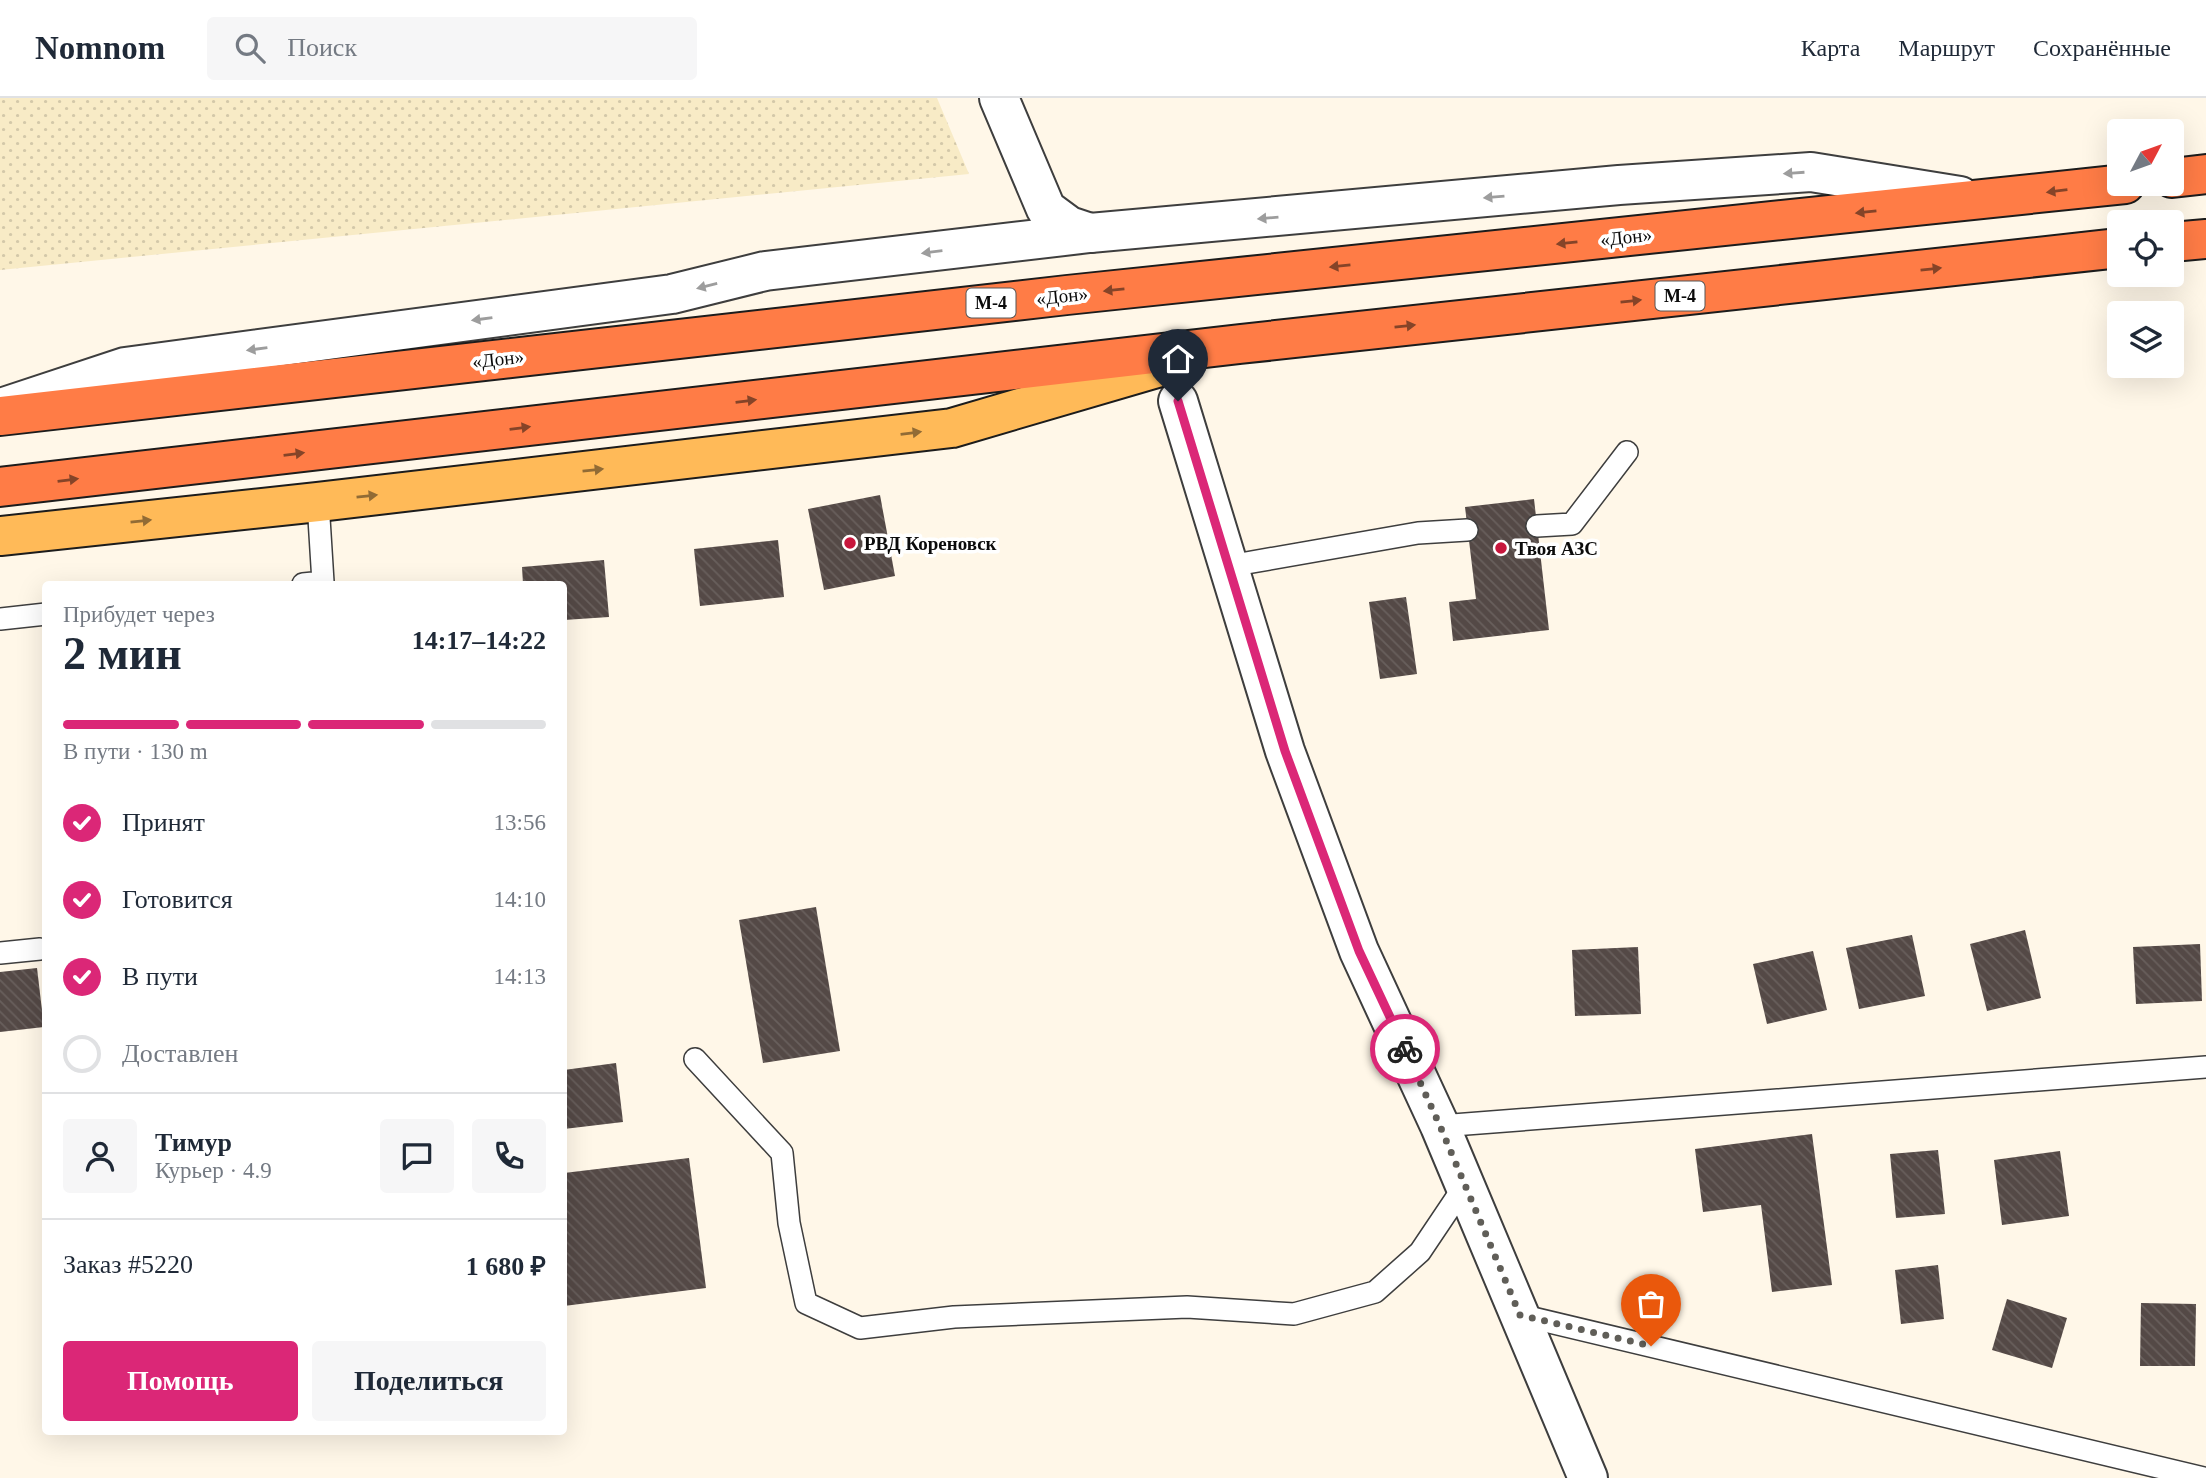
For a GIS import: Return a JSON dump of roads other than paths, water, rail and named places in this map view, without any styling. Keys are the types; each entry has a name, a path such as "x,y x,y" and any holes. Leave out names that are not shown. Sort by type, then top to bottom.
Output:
{"highway":[{"path":"2184,177 2206,174"},
{"name":"«Дон»","path":"0,416 1067,295 2107,186"},
{"path":"2184,241 2206,239"},
{"name":"М-4","path":"0,487 1240,344 2107,249"}],"main road":[{"path":"0,536 952,428 1240,344"}],"street":[{"path":"0,408 125,367 672,294 765,271 1000,244 1028,222 1037,191 999,98"},
{"name":"М-4","path":"1000,244 1090,233 1619,185 1811,172 1983,200"},
{"name":"М-4","path":"1037,191 1046,209 1055,218 1090,233"},
{"path":"1178,401 1285,751 1359,951 1440,1126 1588,1478"}],"lane":[{"path":"1537,526 1572,524 1627,452"},
{"path":"318,502 323,581"},
{"path":"1229,566 1418,533 1467,530"},
{"path":"0,619 42,614"},
{"path":"0,953 40,949"},
{"path":"695,1059 782,1153 789,1223 806,1303 860,1328 954,1317 1187,1307 1294,1314 1375,1292 1420,1252 1465,1185"},
{"path":"1440,1126 2206,1067"},
{"path":"1520,1315 2204,1478"}],"place":[{"name":"РВД Кореновск","path":"850,543"},
{"name":"Твоя АЗС","path":"1501,548"}]}
